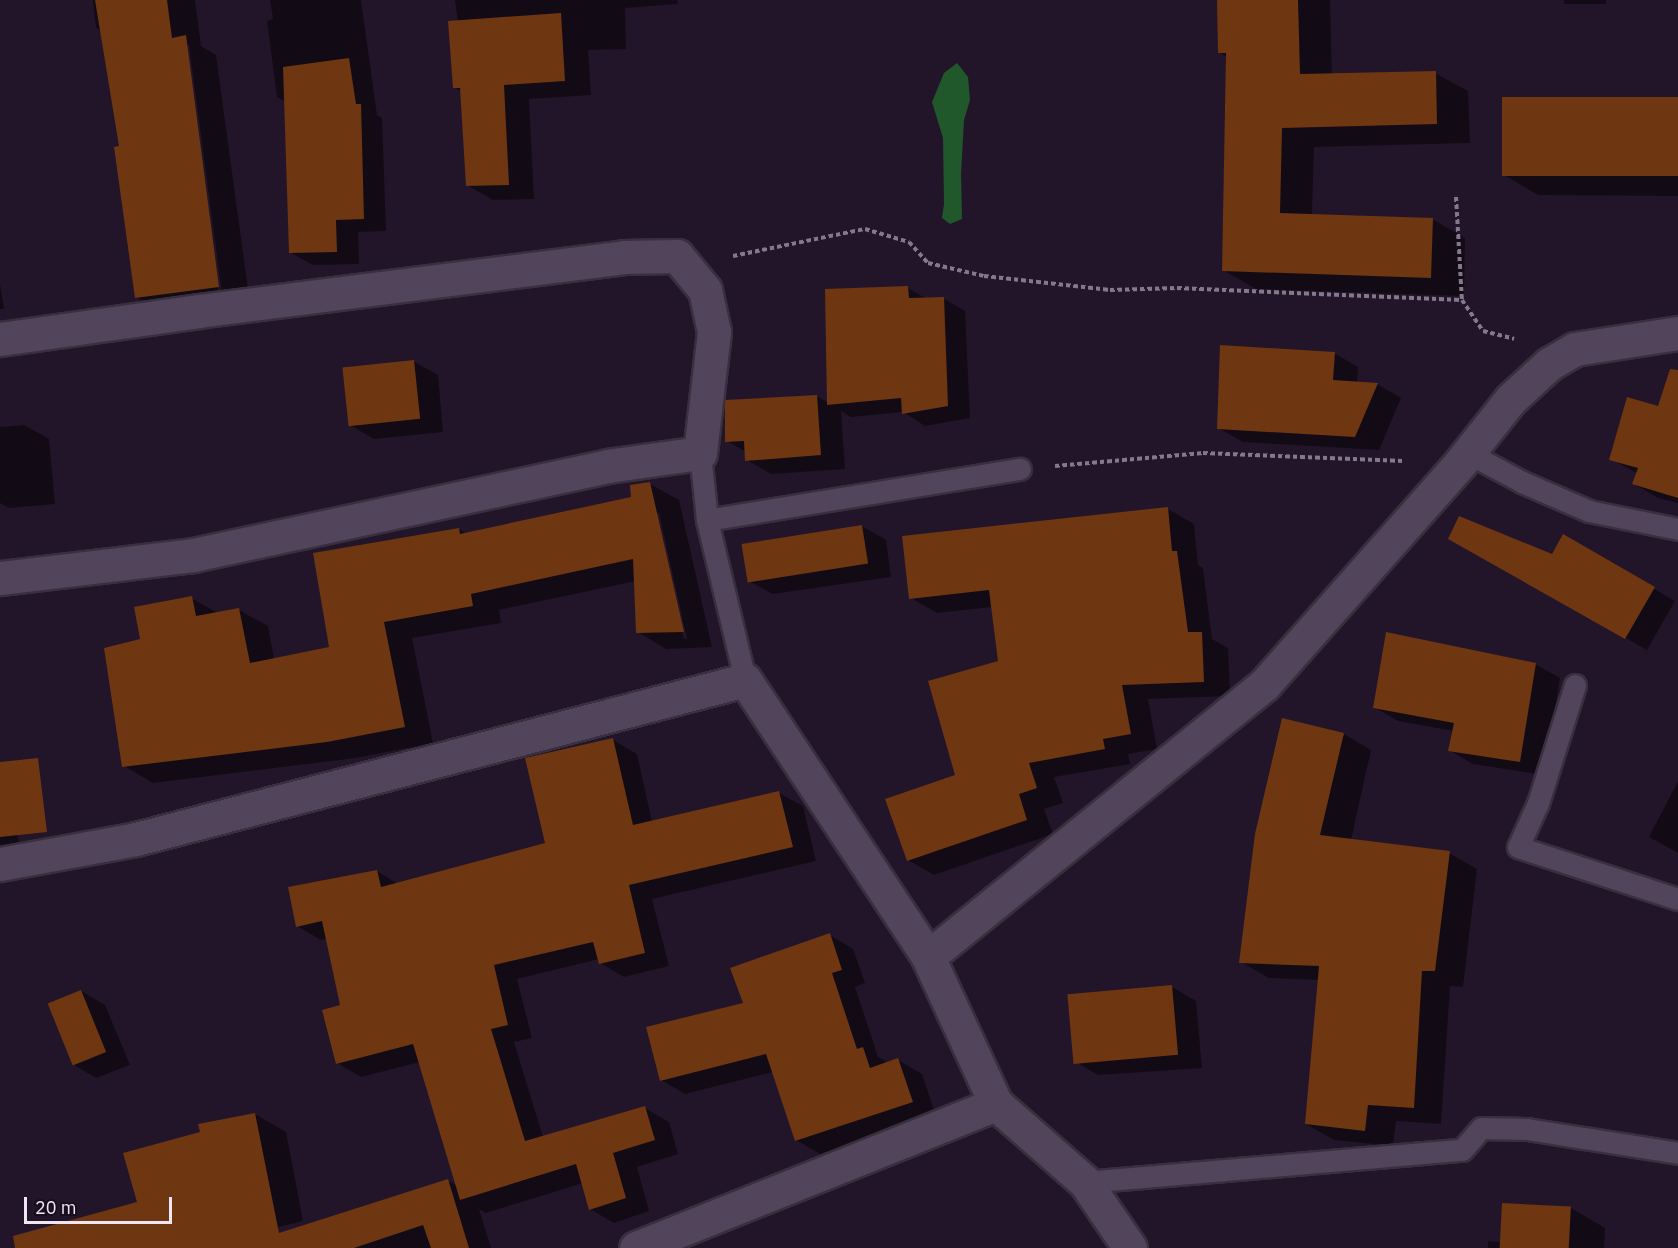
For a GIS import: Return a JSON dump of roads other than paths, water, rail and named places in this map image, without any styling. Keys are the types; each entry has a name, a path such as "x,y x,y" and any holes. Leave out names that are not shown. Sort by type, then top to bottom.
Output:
{"street":[{"path":"0,339 198,311 623,257 677,256 705,290 714,332 700,453 608,466 193,555 0,578"},
{"path":"928,957 1264,685 1465,458 1511,399 1550,364 1575,349 1678,333"},
{"path":"0,864 136,839 745,680 928,957 996,1104 1084,1182 1130,1248"},
{"path":"636,1248 996,1104"}],"lane":[{"path":"700,453 707,520 745,680"},
{"path":"1465,458 1589,511 1678,529"},
{"path":"707,520 1020,469"},
{"path":"1575,685 1538,803 1518,847 1678,900"},
{"path":"1084,1182 1462,1150 1481,1128 1527,1130 1678,1153"}]}
